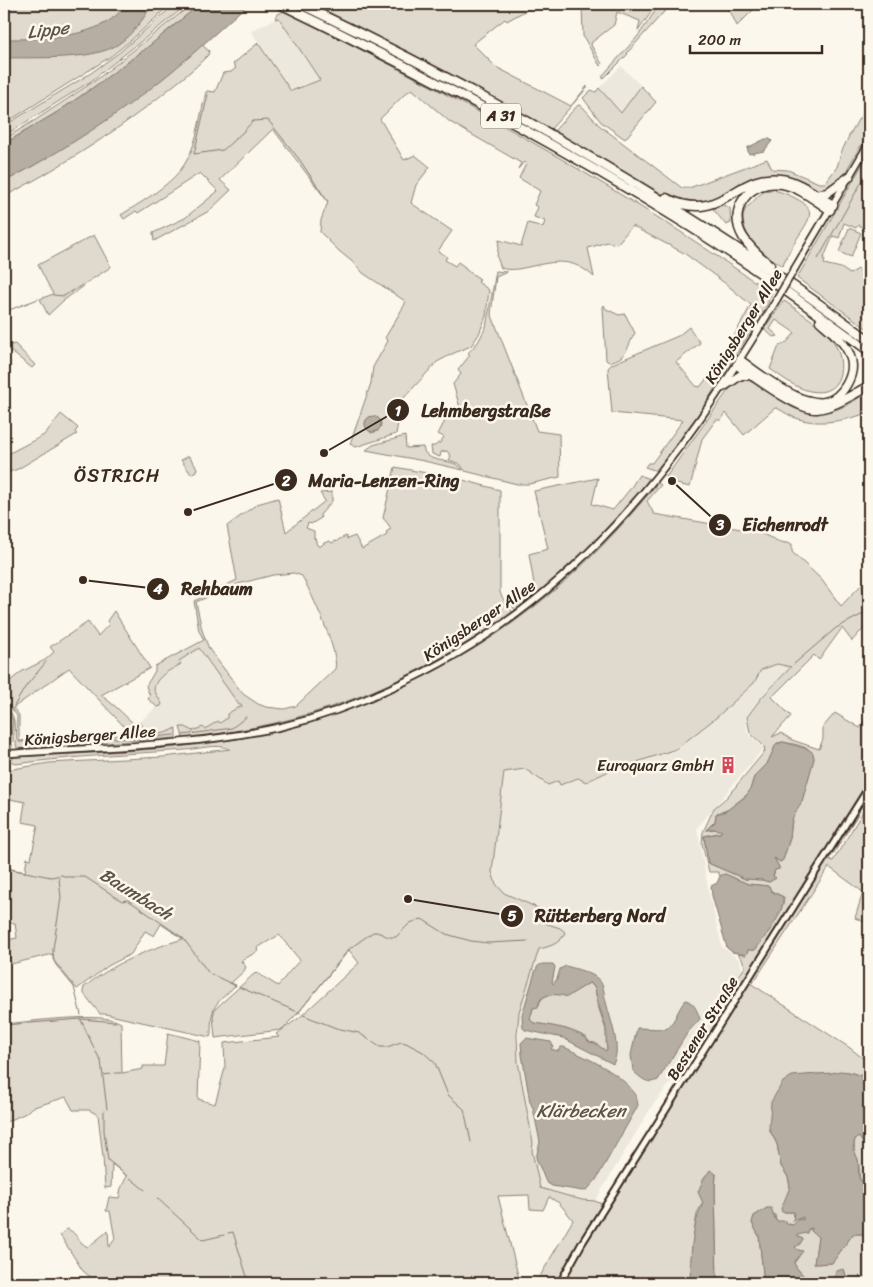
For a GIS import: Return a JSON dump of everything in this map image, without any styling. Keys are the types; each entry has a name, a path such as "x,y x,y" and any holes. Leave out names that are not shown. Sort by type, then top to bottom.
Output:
{"highway":[{"name":"A 31","path":"280,4 462,95 690,227 869,351"},
{"name":"A 31","path":"300,4 526,120 609,168 807,294 869,340"},
{"path":"609,168 668,199 686,206 710,205 756,181 770,178 783,179 800,186 816,195 831,207"},
{"path":"816,195 827,193 849,177"},
{"path":"807,294 797,284 754,252 743,237 738,224 738,213 742,202 748,194 757,186 770,183 784,184 831,207"},
{"path":"738,362 796,397 807,401 825,402 834,398 848,383 852,358 847,349 820,320 793,301 789,294"},
{"path":"738,362 752,375 808,408 816,409 831,405 869,386"},
{"path":"722,387 741,375 752,375"}],"main road":[{"name":"Königsberger Allee","path":"4,754 224,738 282,726 340,709 421,675 471,646 520,614 571,571 621,521 673,457 738,362 869,143"}],"street":[{"name":"Bestener Straße","path":"560,1283 592,1226 869,787"}],"shaded area":[{"path":"4,4 171,4 110,57 4,124"},
{"path":"175,4 188,4 91,81 4,136 4,126 91,73 120,52"},
{"path":"192,4 200,4 149,46 98,84 59,111 4,144 4,139 96,80"},
{"path":"311,4 537,4 507,21 505,19 473,44 496,67 571,106 587,86 587,88 551,129 423,60"},
{"path":"582,4 657,4 638,31 640,21 617,12 614,25 592,42 591,45 602,64 600,66 583,36"},
{"path":"660,4 671,4 628,54 603,79 603,75 638,36"},
{"path":"722,4 759,4 737,26 731,13"},
{"path":"284,11 330,34 514,132 605,185 695,241 772,293 769,302 698,415 657,471 645,467 648,463 652,463 683,420 612,413 608,368 612,364 678,336 689,327 700,343 676,362 696,386 700,387 718,365 751,305 684,253 632,226 617,244 607,242 588,248 594,277 578,266 563,262 514,269 501,268 497,257 499,240 521,246 528,223 543,227 545,221 534,217 538,207 534,205 540,191 519,178 526,164 524,162 518,169 521,163 450,122 412,89 380,119 404,160 415,155 430,167 416,185 411,203 452,231 438,251 447,257 445,260 455,266 458,262 480,279 478,282 489,290 486,316 479,334 471,346 437,362 402,400 396,434 356,447 350,444 371,383 373,367 388,341 385,338 405,301 363,273 320,232 321,220 328,202 273,129 220,180 231,190 209,211 154,241 153,233 185,218 218,191 200,173 138,213 136,211 124,219 121,215 158,191 182,168 194,144 206,92 215,92 223,73 231,72 236,68 233,64 258,43 291,91 320,80 279,18 275,19 278,14","holes":["377,417 379,419 378,431 371,433 365,424 366,420"]},
{"path":"279,17 320,80 291,92 251,31"},
{"path":"202,45 209,51 208,55 140,112 83,151 4,197 4,182 56,152 107,119 179,65"},
{"path":"621,66 641,86 621,113 599,88"},
{"path":"641,86 656,102 625,139 601,122 583,98 591,90 596,92 599,88 621,113"},
{"path":"578,105 582,106 599,125 682,188 689,188 767,159 772,169 788,170 819,183 825,183 837,167 841,153 858,120 869,106 869,132 841,179 835,186 820,193 783,177 699,205 669,198 554,131"},
{"path":"869,153 869,230 858,225 856,228 844,223 839,238 833,236 823,260 825,260 824,264 841,268 850,274 858,269 869,277 869,330 797,278"},
{"path":"769,190 779,191 795,198 808,208 810,213 807,224 782,266 753,242 747,234 744,225 743,217 746,208 759,195"},
{"path":"723,205 730,208 731,223 726,225 713,209"},
{"path":"849,228 861,233 851,257 839,252"},
{"path":"94,235 111,267 83,285 48,315 40,299 53,294 38,265"},
{"path":"496,271 507,272 496,277 491,313 537,431 559,434 560,477 529,484 517,484 465,471 460,464 449,460 451,456 447,451 441,452 440,457 432,454 431,446 440,443 444,437 438,434 445,421 438,416 436,419 434,417 437,411 450,417 454,410 458,413 461,411 453,384 461,374 458,370 470,355 468,353 478,342 486,327"},
{"path":"783,301 818,325 833,341 838,350 841,368 839,377 829,389 821,392 804,390 770,369 779,346 787,342 795,333 776,320 770,329 778,336 773,337 764,329"},
{"path":"604,305 606,309 619,315 625,314 635,333 624,355 609,362 606,360"},
{"path":"15,344 35,365 32,368 4,346"},
{"path":"744,379 765,389 791,407 816,413 841,408 869,392 869,412 844,420 816,422 796,418 775,408 744,435 726,413 721,420 716,420 702,439 690,487 677,484 666,477 727,392 735,383"},
{"path":"61,414 78,428 75,432 77,434 18,469 4,474 4,456 44,435"},
{"path":"405,436 406,448 423,447 429,457 453,463 463,470 366,450 373,445"},
{"path":"189,456 197,468 191,474 181,460"},
{"path":"395,467 463,480 500,490 500,592 513,613 448,654 380,688 346,702 310,714 273,723 209,736 183,738 180,727 186,727 192,731 203,727 205,729 218,721 220,723 227,718 227,714 242,707 199,648 179,661 181,664 164,674 157,681 154,690 162,704 161,706 157,707 148,699 150,696 146,686 155,671 155,666 204,640 199,631 194,601 237,580 227,526 257,504 278,498 286,532 325,501 320,493 332,492 332,501 320,515 321,518 311,524 308,523 306,528 314,531 314,538 318,546 330,541 332,543 337,542 346,536 347,539 355,536 362,549 387,535 386,532 391,529 383,518","holes":["294,573 302,576 329,637 333,650 335,669 296,706 284,709 266,707 243,694 209,649 202,630 196,602 238,584 273,575"]},
{"path":"639,475 650,479 620,515 553,581 516,611 510,603 534,584 529,554 548,549 534,491 598,478 592,504 613,510"},
{"path":"658,483 661,485 647,501 654,514 758,532 780,542 792,544 792,552 821,579 841,606 862,584 865,602 869,601 869,625 852,641 842,628 819,660 814,655 772,697 791,716 772,737 781,733 792,740 819,749 823,739 823,727 835,713 860,728 869,712 869,784 745,982 738,988 730,989 745,966 738,954 746,955 748,950 755,950 781,910 784,897 771,891 769,886 748,884 725,874 720,876 718,872 709,872 702,844 703,832 714,808 727,797 765,751 764,746 750,733 747,717 762,697 791,667 777,664 761,670 754,683 717,717 676,749 607,772 586,782 578,778 560,785 558,781 548,785 525,769 504,772 492,872 496,884 504,893 547,912 542,922 560,928 565,932 558,942 539,949 519,1012 517,1035 518,1062 533,1143 532,1151 540,1188 602,1204 556,1283 536,1283 573,1220 559,1203 549,1197 543,1210 530,1209 529,1195 498,1196 520,1283 98,1283 83,1271 60,1235 67,1229 70,1230 88,1247 108,1231 109,1247 115,1239 110,1211 106,1211 109,1197 119,1198 121,1188 127,1176 112,1164 111,1187 105,1188 98,1115 89,1110 73,1110 66,1097 31,1108 26,1113 4,1123 4,1024 83,1018 99,1018 121,1023 122,1073 143,1069 143,1066 164,1066 168,1033 200,1041 198,1099 215,1104 225,1068 224,1043 279,1037 276,1034 299,1018 359,963 349,950 298,1013 281,1030 215,1038 213,1016 215,1009 254,974 257,973 278,986 300,960 279,935 257,948 258,951 241,961 246,967 231,983 236,985 215,1006 212,1017 210,1037 100,1014 83,991 84,987 96,978 119,964 183,939 161,924 154,936 145,931 131,954 108,966 77,989 54,961 53,954 11,964 6,940 17,938 15,923 9,923 5,909 3,889 5,875 7,868 25,872 27,858 31,859 38,825 22,822 25,802 4,798 7,770 49,763 163,757 230,749 214,746 16,764 12,762 13,757 145,750 198,745 272,732 320,719 366,703 454,661 495,635 535,606 596,552","holes":["783,742 806,748 813,754 814,758 802,801 792,819 790,838 783,860 780,862 774,858 779,867 779,869 775,870 773,877 776,878 769,882 745,879 708,863 704,836 722,832 719,829 706,830 715,821 716,814 729,809 749,793 754,777 767,764 777,743"]},
{"path":"114,611 150,668 101,695 135,725 139,722 147,731 155,734 176,728 176,738 18,749 16,746 17,716 4,699 4,686 21,672 45,660 54,652 50,647 88,622 98,636 109,624 107,621","holes":["69,668 133,736 119,735 19,741 19,715 13,708"]},
{"path":"199,648 242,707 227,714 227,718 220,723 218,721 205,729 202,727 192,731 186,727 175,728 171,732 148,732 139,722 162,704 154,690 155,682 162,675 181,664 179,661"},
{"name":"Euroquarz GmbH","path":"777,664 791,667 769,688 746,717 747,732 764,748 697,828 709,893 722,947 740,960 742,970 728,988 735,997 724,1015 652,1106 595,1201 582,1200 540,1190 534,1169 518,1062 519,1012 533,968 512,897 504,893 496,884 492,872 504,772 525,769 548,785 558,781 560,785 579,778 586,782 607,772 676,749 717,717 754,683 761,670"},
{"path":"4,702 12,714 14,728 12,747 11,749 4,750 4,743 9,742 10,721"},
{"path":"858,809 860,811 832,856 829,857"},
{"path":"864,810 869,813 869,924 855,918 863,892 829,867 753,983 753,975 827,858 833,861"},
{"path":"747,981 850,1048 869,1063 869,1078 849,1072 807,1075 769,1129 777,1144 781,1166 788,1177 790,1187 783,1212 794,1212 794,1220 803,1216 803,1220 799,1219 793,1225 776,1221 775,1215 767,1208 754,1216 752,1223 759,1236 764,1283 717,1283 716,1174 697,1214 692,1245 690,1283 563,1283 594,1226"},
{"path":"589,983 595,987 598,1006 606,1030 606,1051 589,1042 586,1037 566,1029 534,1023 530,1019 533,1008 539,1005 544,997 552,994 571,993"},
{"path":"859,1137 867,1154 869,1185 863,1183 860,1177 859,1163 854,1148 855,1139"},
{"path":"813,1228 818,1237 814,1264 832,1263 853,1234 869,1234 869,1283 848,1283 844,1269 827,1280 807,1283 805,1277 794,1263 802,1251 797,1250 795,1247 803,1239 797,1237 797,1235"}],"water":[{"path":"126,4 152,4 133,32 117,45 106,50 78,56 4,58 4,39 71,35 103,24 116,16"},
{"path":"200,4 248,4 180,65 131,103 69,145 4,182 4,144 59,111 98,84 149,46"},
{"path":"765,139 772,141 764,151 749,154 747,148"},
{"path":"370,416 376,416 381,421 379,430 370,432 365,427 365,421"},
{"path":"783,742 808,749 813,753 814,759 802,801 792,819 790,838 783,860 780,862 774,858 779,867 779,869 775,870 773,876 776,878 769,882 745,879 708,863 704,836 722,831 706,830 715,822 716,814 726,811 746,796 754,777 767,764 776,744"},
{"path":"725,874 748,884 769,886 771,891 783,897 783,904 778,918 756,949 748,950 746,955 732,952 727,948 712,896 711,886 717,883 720,876"},
{"name":"Klärbecken","path":"553,964 555,967 553,984 557,979 560,969 566,966 588,973 601,982 616,1042 613,1064 563,1038 523,1028 522,1015 538,966","holes":["589,983 595,987 606,1029 606,1051 572,1031 534,1023 530,1019 533,1008 538,1007 541,999 544,997 554,995 567,997"]},
{"path":"686,1000 694,1005 700,1019 688,1032 658,1080 651,1082 644,1080 633,1071 631,1055 637,1028 666,1029"},
{"name":"Klärbecken","path":"526,1038 551,1042 553,1046 551,1049 558,1051 561,1047 564,1047 594,1061 622,1079 636,1095 638,1105 635,1111 596,1180 587,1190 552,1186 546,1182 536,1158 540,1142 530,1102 521,1043"},
{"path":"840,1071 869,1078 869,1159 864,1144 859,1137 855,1139 853,1149 858,1159 859,1179 866,1185 869,1185 869,1234 853,1234 832,1263 814,1264 818,1237 811,1231 812,1228 808,1229 807,1233 797,1235 803,1239 795,1247 803,1251 794,1263 805,1277 807,1283 764,1283 759,1236 752,1223 754,1216 767,1208 771,1208 776,1221 786,1221 787,1224 793,1225 799,1219 803,1220 803,1217 793,1221 794,1212 782,1212 781,1209 790,1187 788,1177 781,1166 777,1144 769,1129 771,1102 783,1082 792,1076"},
{"path":"710,1170 716,1174 717,1283 690,1283 694,1232 703,1203 698,1192"},
{"path":"844,1269 848,1283 818,1283 834,1279 836,1271"}],"waterway":[{"path":"208,94 194,154 223,150 253,121 268,120 299,159 328,202"},
{"path":"818,259 869,169"},
{"path":"53,295 64,296 82,285"},
{"path":"4,312 38,299"},
{"path":"794,664 836,628 869,611"},
{"path":"14,706 26,686 46,662"},
{"path":"4,745 10,744 13,721 9,712"},
{"path":"183,735 232,728 246,717"},
{"path":"19,742 112,738 135,739 174,735"},
{"name":"Baumbach","path":"4,868 51,877 62,875 67,877 85,877 122,901 127,900 131,902 183,938 208,972"},
{"path":"59,878 61,898 53,959 74,987 81,1015"},
{"path":"299,1012 349,949 373,932 396,937 410,923 422,919 446,934 471,941 488,943 528,941"},
{"name":"Baumbach","path":"211,974 236,986"},
{"name":"Baumbach","path":"239,987 300,1013"},
{"name":"Baumbach","path":"303,1015 336,1028 359,1033 380,1047 387,1047 401,1042 423,1052 435,1063 448,1095 464,1109 471,1142"},
{"path":"4,1025 81,1019 116,1022"},
{"path":"81,1020 94,1048"},
{"path":"96,1052 101,1061 107,1109"},
{"path":"115,1073 121,1073"},
{"path":"104,1075 111,1074"},
{"path":"104,1111 104,1131 108,1160 127,1176"},
{"path":"130,1178 145,1190"},
{"path":"157,1198 203,1240 224,1235"},
{"path":"228,1233 233,1232 249,1283"}],"place":[{"name":"Lehmbergstraße","path":"324,453"},
{"name":"Eichenrodt","path":"672,481"},
{"name":"Maria-Lenzen-Ring","path":"188,512"},
{"name":"Rehbaum","path":"83,580"},
{"name":"Euroquarz GmbH","path":"728,765"},
{"name":"Rütterberg Nord","path":"408,899"}],"district":[{"name":"ÖSTRICH","path":"117,475"}],"water label":[{"name":"Lippe","path":"48,30"}]}
